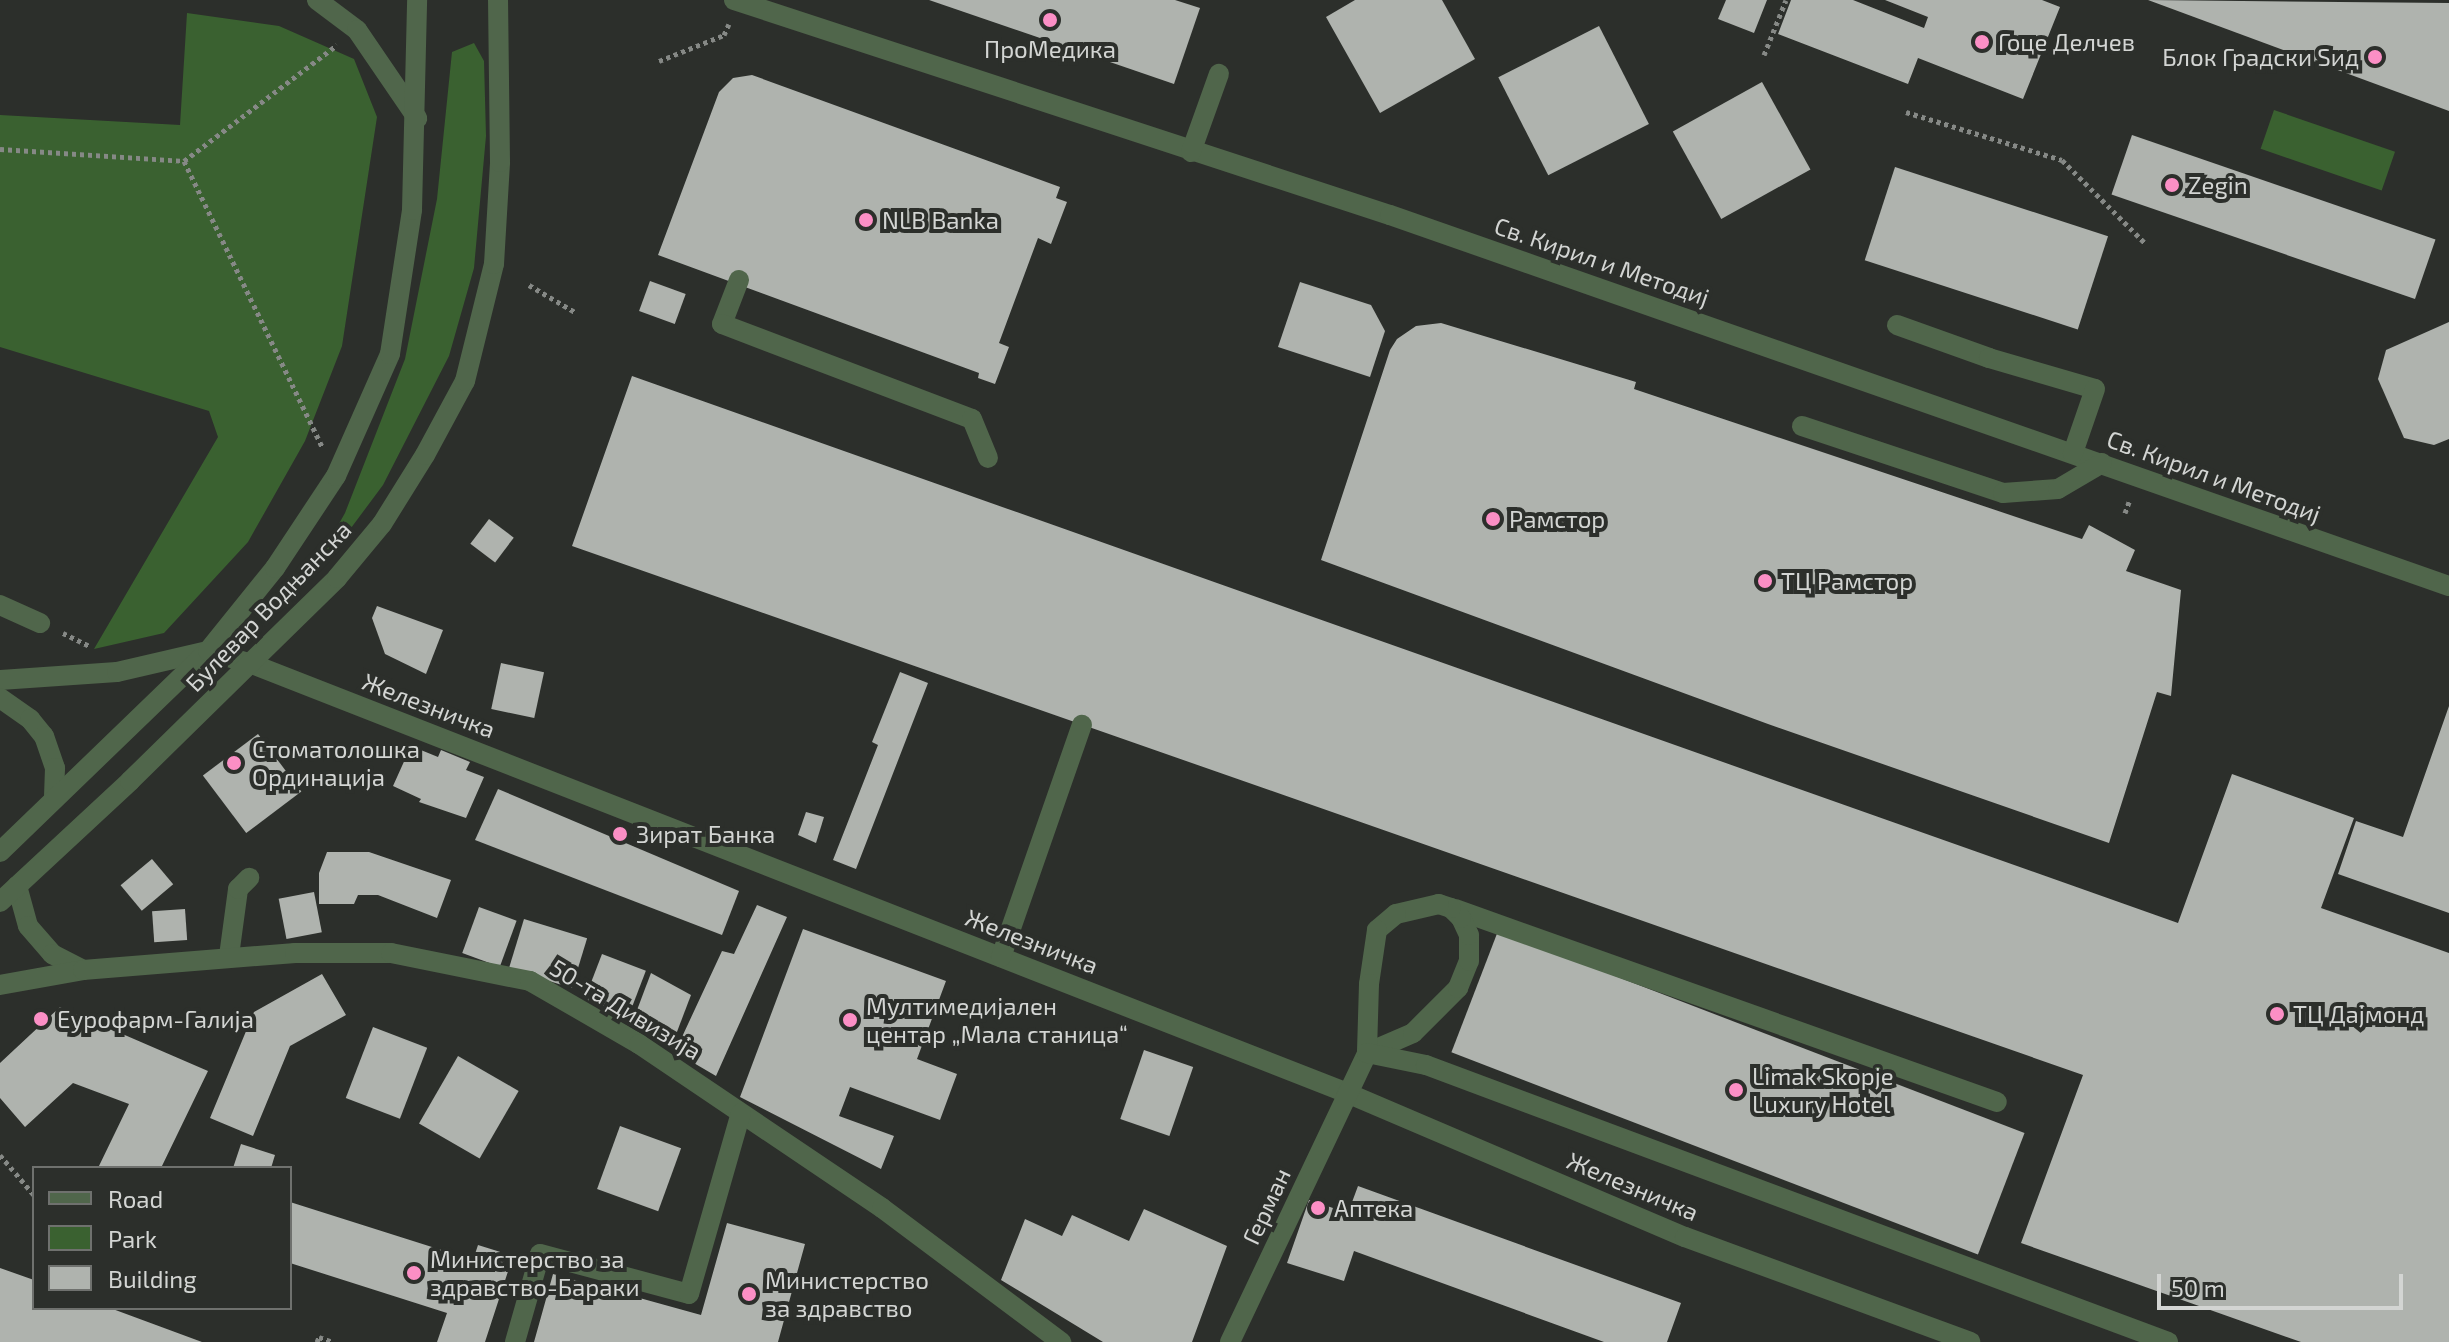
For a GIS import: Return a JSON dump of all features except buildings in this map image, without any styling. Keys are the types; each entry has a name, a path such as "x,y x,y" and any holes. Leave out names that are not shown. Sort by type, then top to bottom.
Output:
{"street":[{"path":"317,0 357,30 417,118"},
{"name":"Булевар Водњанска","path":"0,852 208,651 275,568 336,476 390,354 412,210 417,118 417,0"},
{"name":"Булевар Водњанска","path":"0,902 252,664 337,578 382,524 425,455 465,381 494,264 500,162 498,0"},
{"name":"Св. Кирил и Методиј","path":"736,1 1390,215 2449,586"},
{"path":"1191,152 1219,74"},
{"path":"739,280 722,324 972,419 988,458"},
{"path":"1897,325 1989,358 2095,389 2073,453"},
{"path":"1802,426 2003,493 2058,489 2102,463"},
{"path":"0,605 40,623"},
{"path":"0,680 117,672 208,651"},
{"name":"Железничка","path":"208,651 252,664 1347,1093 1685,1237 1935,1336 1970,1342"},
{"path":"0,698 30,719 44,736 55,768 54,799"},
{"path":"1001,957 1082,725"},
{"path":"229,956 238,889 249,878"},
{"path":"17,886 28,926 52,954 83,970"},
{"path":"1367,1053 1369,984 1377,930 1396,914 1424,905 1451,908 1997,1102"},
{"path":"1367,1053 1413,1033 1458,988 1469,961 1471,943 1467,926 1451,908"},
{"name":"50-та Дивизија","path":"0,985 83,970 229,956 391,953 530,981 639,1044 882,1208 1061,1342"},
{"path":"1367,1053 1426,1065 2168,1342"},
{"name":"Герман","path":"1230,1342 1367,1053"},
{"path":"515,1342 540,1254 689,1294 741,1113"}],"path":[{"path":"1764,55 1786,0"},
{"path":"659,61 724,35 736,1"},
{"path":"0,149 184,161 357,30"},
{"path":"1906,112 2062,160 2145,243"},
{"path":"184,161 336,476"},
{"path":"529,285 575,312"},
{"path":"40,623 96,648"},
{"path":"0,1155 32,1193"},
{"path":"317,1342 319,1337 333,1342"}],"green space":[{"path":"187,13 279,26 354,59 377,117 342,346 305,441 248,542 164,633 94,649 218,437 209,411 0,347 0,115 180,125"},
{"path":"474,43 484,61 486,136 474,268 449,356 383,485 319,571 318,561 345,513 405,359 437,199 452,52"},
{"path":"2274,110 2395,152 2382,190 2261,149"}],"place":[{"name":"ПроМедика","path":"1050,20"},
{"name":"Гоце Делчев","path":"1982,42"},
{"name":"Блок Градски Sид","path":"2375,57"},
{"name":"Zegin","path":"2172,185"},
{"name":"NLB Banka","path":"866,220"},
{"name":"Рамстор","path":"1493,519"},
{"name":"ТЦ Рамстор","path":"1765,581"},
{"name":"Стоматолошка Ординација","path":"234,763"},
{"name":"Зират Банка","path":"620,834"},
{"name":"ТЦ Дајмонд","path":"2277,1014"},
{"name":"Еурофарм-Галија","path":"41,1019"},
{"name":"Мултимедијален центар „Мала станица“","path":"850,1020"},
{"name":"Limak Skopje Luxury Hotel","path":"1736,1090"},
{"name":"Аптека","path":"1318,1208"},
{"name":"Министерство за здравство-Бараки","path":"414,1273"},
{"name":"Министерство за здравство","path":"749,1294"}]}
